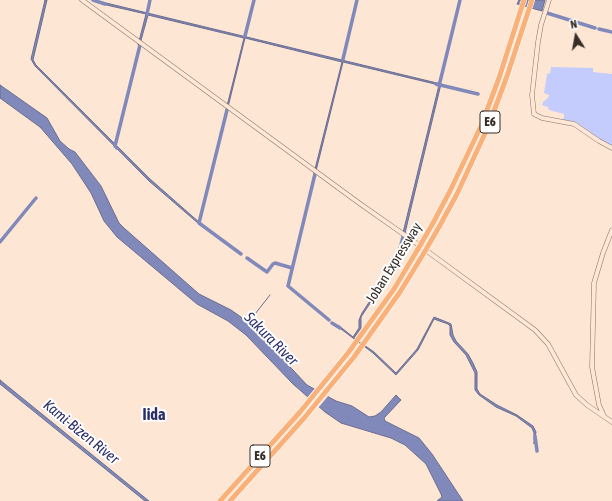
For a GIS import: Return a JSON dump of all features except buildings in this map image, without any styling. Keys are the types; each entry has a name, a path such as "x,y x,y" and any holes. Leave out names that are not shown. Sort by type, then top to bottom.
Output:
{"highway":[{"name":"Joban Expressway","path":"220,501 324,384 394,289 433,223 481,126 499,78 524,0"},
{"name":"Joban Expressway","path":"230,501 335,381 373,332 424,253 457,194 488,127 506,79 532,0"}],"street":[{"path":"82,0 535,330 548,344 576,395 587,405 612,422"},
{"path":"549,0 541,25 538,42 532,95 534,114 542,118 574,124 612,148"},
{"path":"604,417 599,405 592,367 592,318 594,283 612,230"}],"shaded area":[{"path":"45,0 47,0 33,60 36,65 150,179 200,223 199,224 149,181 35,66 31,59"},
{"path":"519,0 545,0 542,11 517,4"},
{"path":"102,2 441,84 404,237 402,237 439,85 343,62 315,175 314,173 342,62 245,38 227,111 226,110 244,38 148,15 140,44 138,45 146,14 102,4"},
{"path":"551,67 593,68 593,72 612,74 612,146 602,141 577,123 563,120 564,114 549,110 548,107 542,105 549,95 544,93 547,74 550,73"},
{"path":"0,85 47,118 60,141 75,152 101,186 119,223 124,228 199,294 231,310 248,322 307,385 336,401 352,406 369,417 375,416 381,412 396,395 401,400 384,418 385,421 419,438 432,454 463,501 437,501 442,497 426,464 405,445 391,438 341,423 325,412 293,384 246,335 228,321 197,304 117,237 104,221 91,193 72,164 40,127 0,98"},
{"path":"396,261 398,261 361,317 361,328 354,338 374,352 396,373 417,349 434,317 451,324 456,341 468,354 477,372 477,389 480,394 533,426 536,432 534,444 534,433 532,428 516,416 496,407 479,395 475,390 475,373 466,355 454,342 450,335 450,326 448,324 434,319 418,350 396,375 373,353 337,326 338,325 353,337 359,328 359,320 362,313"},
{"path":"0,380 149,501 145,501 0,384"}],"pier":[{"path":"316,387 329,395 318,408 307,398"}],"waterway":[{"path":"93,0 105,4"},
{"path":"147,14 150,0"},
{"path":"245,36 254,0"},
{"path":"343,59 357,0"},
{"path":"439,86 460,0"},
{"path":"547,13 595,28"},
{"path":"599,29 612,32"},
{"path":"117,148 115,146 140,45"},
{"path":"436,84 478,94"},
{"path":"227,110 199,223 241,254"},
{"path":"315,174 288,286 329,320"},
{"path":"0,242 36,198"},
{"path":"395,264 403,237"},
{"path":"247,258 267,272 275,263 292,268"},
{"name":"Sakura River","path":"248,323 270,295"},
{"path":"332,323 340,328"},
{"path":"535,436 537,451"}],"district":[{"name":"Iida","path":"154,415"}],"water label":[{"name":"Kami-Bizen River","path":"81,432"}]}
